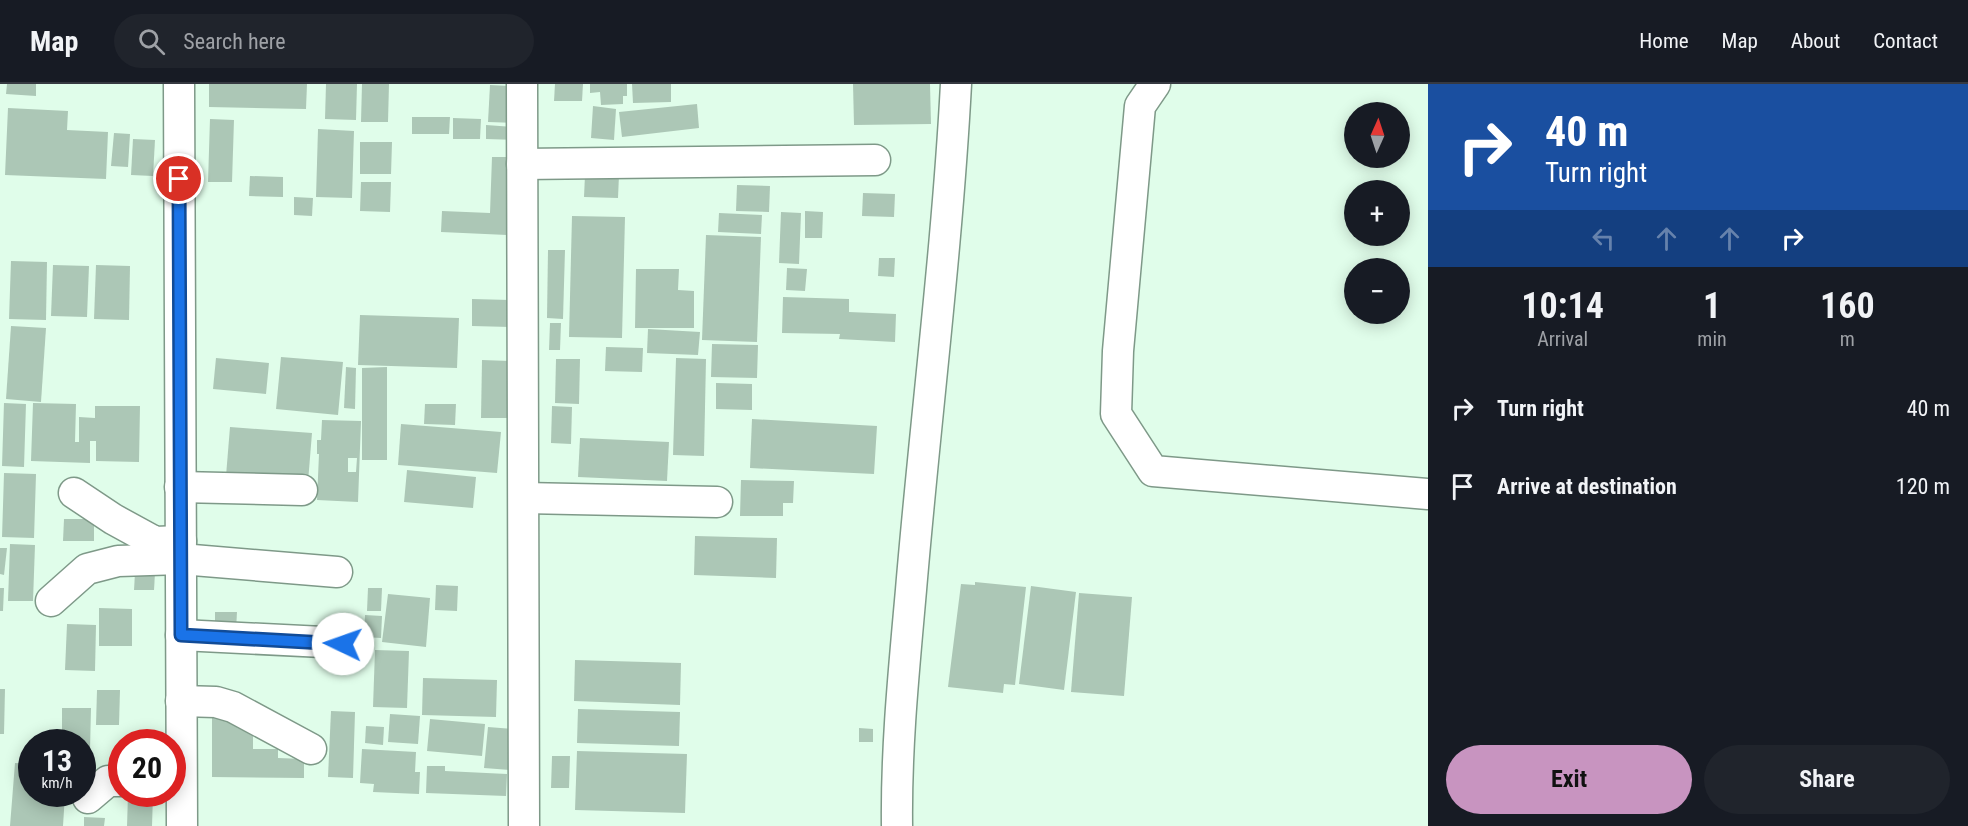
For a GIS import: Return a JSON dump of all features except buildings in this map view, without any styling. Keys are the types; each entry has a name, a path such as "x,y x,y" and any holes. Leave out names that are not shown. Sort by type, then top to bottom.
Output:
{"street":[{"path":"179,84 180,729"},
{"path":"522,84 524,826"},
{"path":"897,826 896,770 924,439 952,162 956,84"},
{"path":"1155,84 1140,106 1118,351 1116,414 1153,471 1428,494"},
{"path":"522,164 875,160"},
{"path":"180,487 302,490"},
{"path":"74,493 113,519 155,542 181,550 337,572"},
{"path":"524,498 717,502"},
{"path":"51,601 87,570 118,561 181,550"},
{"path":"181,635 343,644"},
{"path":"181,701 216,702 233,707 311,749"},
{"path":"96,791 108,781"},
{"path":"180,807 182,826"}],"route":[{"path":"179,179 181,635 343,644"}]}
